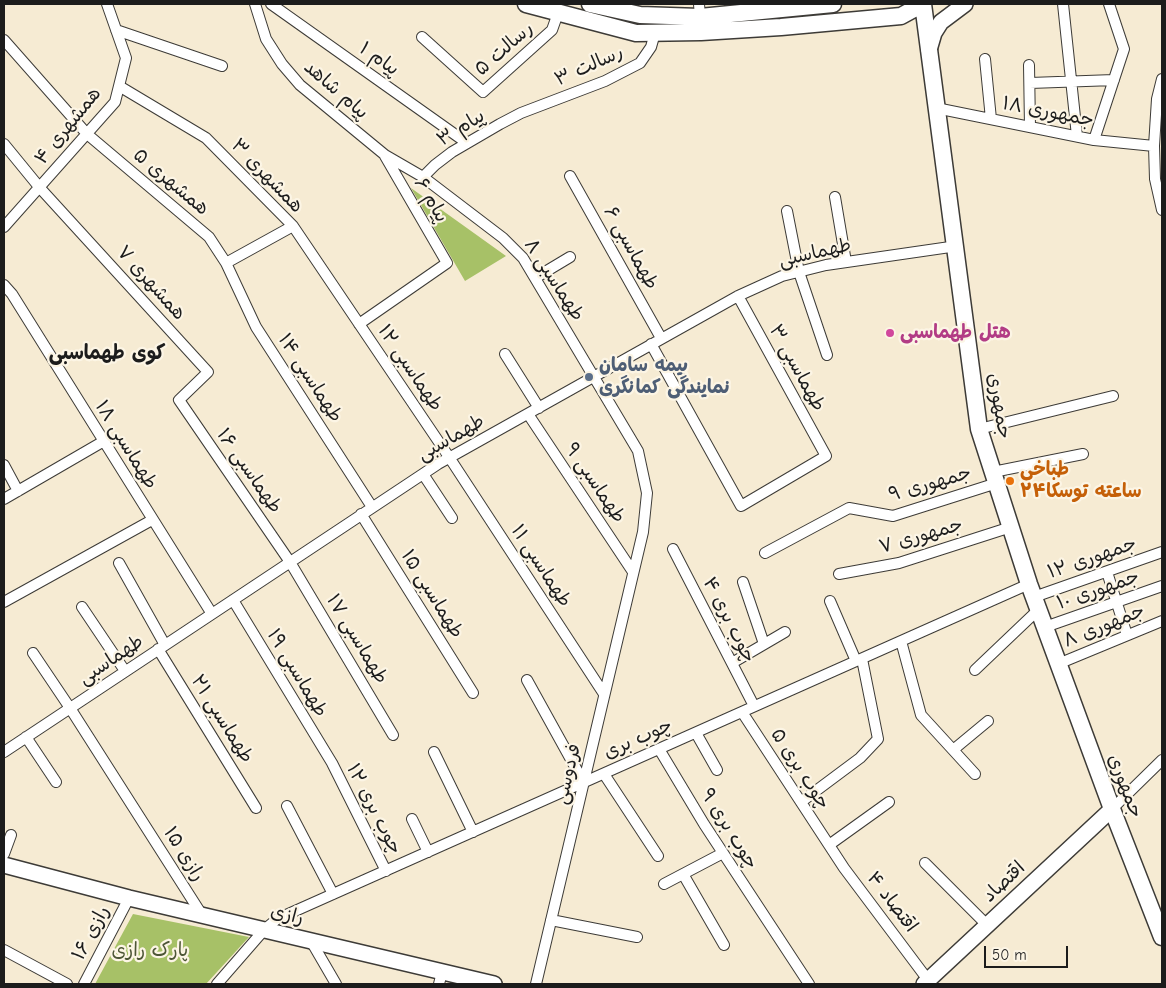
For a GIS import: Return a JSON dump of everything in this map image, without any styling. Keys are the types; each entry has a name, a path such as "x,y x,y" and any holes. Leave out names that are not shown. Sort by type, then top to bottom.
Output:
{"main road":[{"path":"526,4 636,33 781,27 901,16 923,4"},
{"path":"590,4 640,15 700,10 833,4"},
{"name":"جمهوری","path":"923,4 979,429 1033,597 1162,937"},
{"path":"929,52 934,33 940,22 965,4"},
{"name":"اقتصاد","path":"926,982 1112,809"},
{"name":"رازی","path":"4,865 71,881 129,898 311,941 440,978 494,984"},
{"name":"رازی","path":"4,871 71,881"}],"street":[{"name":"همشهری ۴","path":"4,227 115,102 126,58 107,4"},
{"name":"پیام شاهد","path":"255,4 266,38 282,64 300,85 385,155 423,177"},
{"name":"۱ پیام","path":"270,4 467,143"},
{"path":"1063,4 1077,136"},
{"path":"1094,140 1124,49 1109,4"},
{"name":"۵ رسالت","path":"422,37 483,92 552,30 558,13"},
{"path":"116,30 222,66"},
{"name":"۳ رسالت","path":"521,113 605,81 640,63 652,47 655,33"},
{"name":"۵ همشهری","path":"4,40 87,134 209,237 226,263"},
{"path":"985,59 991,119"},
{"path":"1029,64 1030,127"},
{"path":"1162,79 1158,99 1154,146 1155,179 1162,210"},
{"path":"1030,83 1114,80"},
{"name":"۳ همشهری","path":"119,86 206,138 293,226 359,324"},
{"name":"جمهوری ۱۸","path":"936,108 1094,140 1154,146"},
{"name":"۳ پیام","path":"423,177 435,165 467,143 521,113"},
{"path":"4,144 40,188"},
{"name":"۶ پیام","path":"359,324 447,263 385,155"},
{"name":"۶ طهماسبی","path":"570,176 661,338"},
{"name":"۸ طهماسبی","path":"423,177 504,238 523,258 638,451 647,492 643,532 633,572"},
{"name":"۷ همشهری","path":"40,188 208,372 179,400"},
{"path":"835,198 846,262"},
{"path":"787,211 799,272 827,355"},
{"path":"226,263 293,226"},
{"name":"طهماسبی","path":"4,752 449,457 738,296 782,276 799,272 846,262 956,246"},
{"path":"535,278 570,257"},
{"name":"۱۴ طهماسبی","path":"226,263 256,327 372,508"},
{"name":"۱۸ طهماسبی","path":"4,285 12,294 212,614"},
{"name":"۳ طهماسبی","path":"650,344 741,506 826,456 738,296"},
{"name":"۱۲ طهماسبی","path":"359,324 449,457"},
{"path":"505,354 539,408"},
{"path":"979,429 1113,396"},
{"name":"۱۶ طهماسبی","path":"179,400 290,562"},
{"name":"۹ طهماسبی","path":"528,414 633,572"},
{"path":"4,498 104,442"},
{"name":"۹ جمهوری","path":"765,553 848,508 893,516 995,477 1084,454"},
{"name":"۱۱ طهماسبی","path":"449,457 604,694"},
{"path":"4,465 18,490"},
{"path":"423,474 452,518"},
{"name":"۱۵ طهماسبی","path":"361,514 474,693"},
{"path":"4,602 152,520"},
{"name":"۷ جمهوری","path":"839,574 899,563 1010,527"},
{"name":"۴ چوب بری","path":"673,549 754,706"},
{"name":"۱۲ جمهوری","path":"1033,597 1162,552"},
{"name":"۱۷ طهماسبی","path":"290,562 393,735"},
{"name":"۲۱ طهماسبی","path":"119,563 162,647 256,808"},
{"name":"فردوسی","path":"536,984 633,572"},
{"path":"1107,572 1128,635"},
{"path":"743,582 764,644"},
{"name":"۱۰ جمهوری","path":"1045,627 1162,586"},
{"path":"975,670 1033,597"},
{"name":"چوب بری","path":"217,984 264,930 277,919 900,641 1033,597"},
{"name":"۱۹ طهماسبی","path":"233,600 332,764"},
{"path":"801,802 860,758 878,739 859,660 830,601"},
{"path":"82,607 125,671"},
{"name":"۸ جمهوری","path":"1058,664 1162,621"},
{"path":"732,663 785,632"},
{"path":"900,641 921,715 974,774"},
{"name":"۱۵ رازی","path":"33,653 202,915"},
{"path":"527,680 584,783"},
{"name":"۵ چوب بری","path":"742,712 829,845"},
{"path":"953,750 988,721"},
{"path":"696,733 717,770"},
{"path":"26,737 56,782"},
{"name":"۹ چوب بری","path":"658,749 770,927 809,984"},
{"path":"434,752 473,832"},
{"path":"1112,809 1162,760"},
{"name":"۱۲ چوب بری","path":"332,764 386,871"},
{"path":"604,774 658,856"},
{"path":"829,845 889,802"},
{"path":"287,806 333,894"},
{"path":"412,819 428,852"},
{"path":"4,854 11,834"},
{"name":"۴ اقتصاد","path":"829,845 926,982"},
{"path":"664,884 723,853"},
{"path":"925,863 987,925"},
{"path":"683,874 724,944"},
{"name":"رازی ۱۶","path":"84,984 129,898"},
{"path":"551,920 637,937"},
{"path":"311,941 336,984"},
{"path":"4,950 67,984"}],"green space":[{"path":"411,188 506,256 465,281"},
{"name":"پارک رازی","path":"133,914 249,937 206,984 95,984"}],"place":[{"name":"هتل طهماسبی","path":"890,333"},
{"name":"بیمه سامان نمایندگی کمانگری","path":"589,377"},
{"name":"طباخی ۲۴ساعته توسکا","path":"1010,481"}],"district":[{"name":"کوی طهماسبی","path":"107,353"}]}
